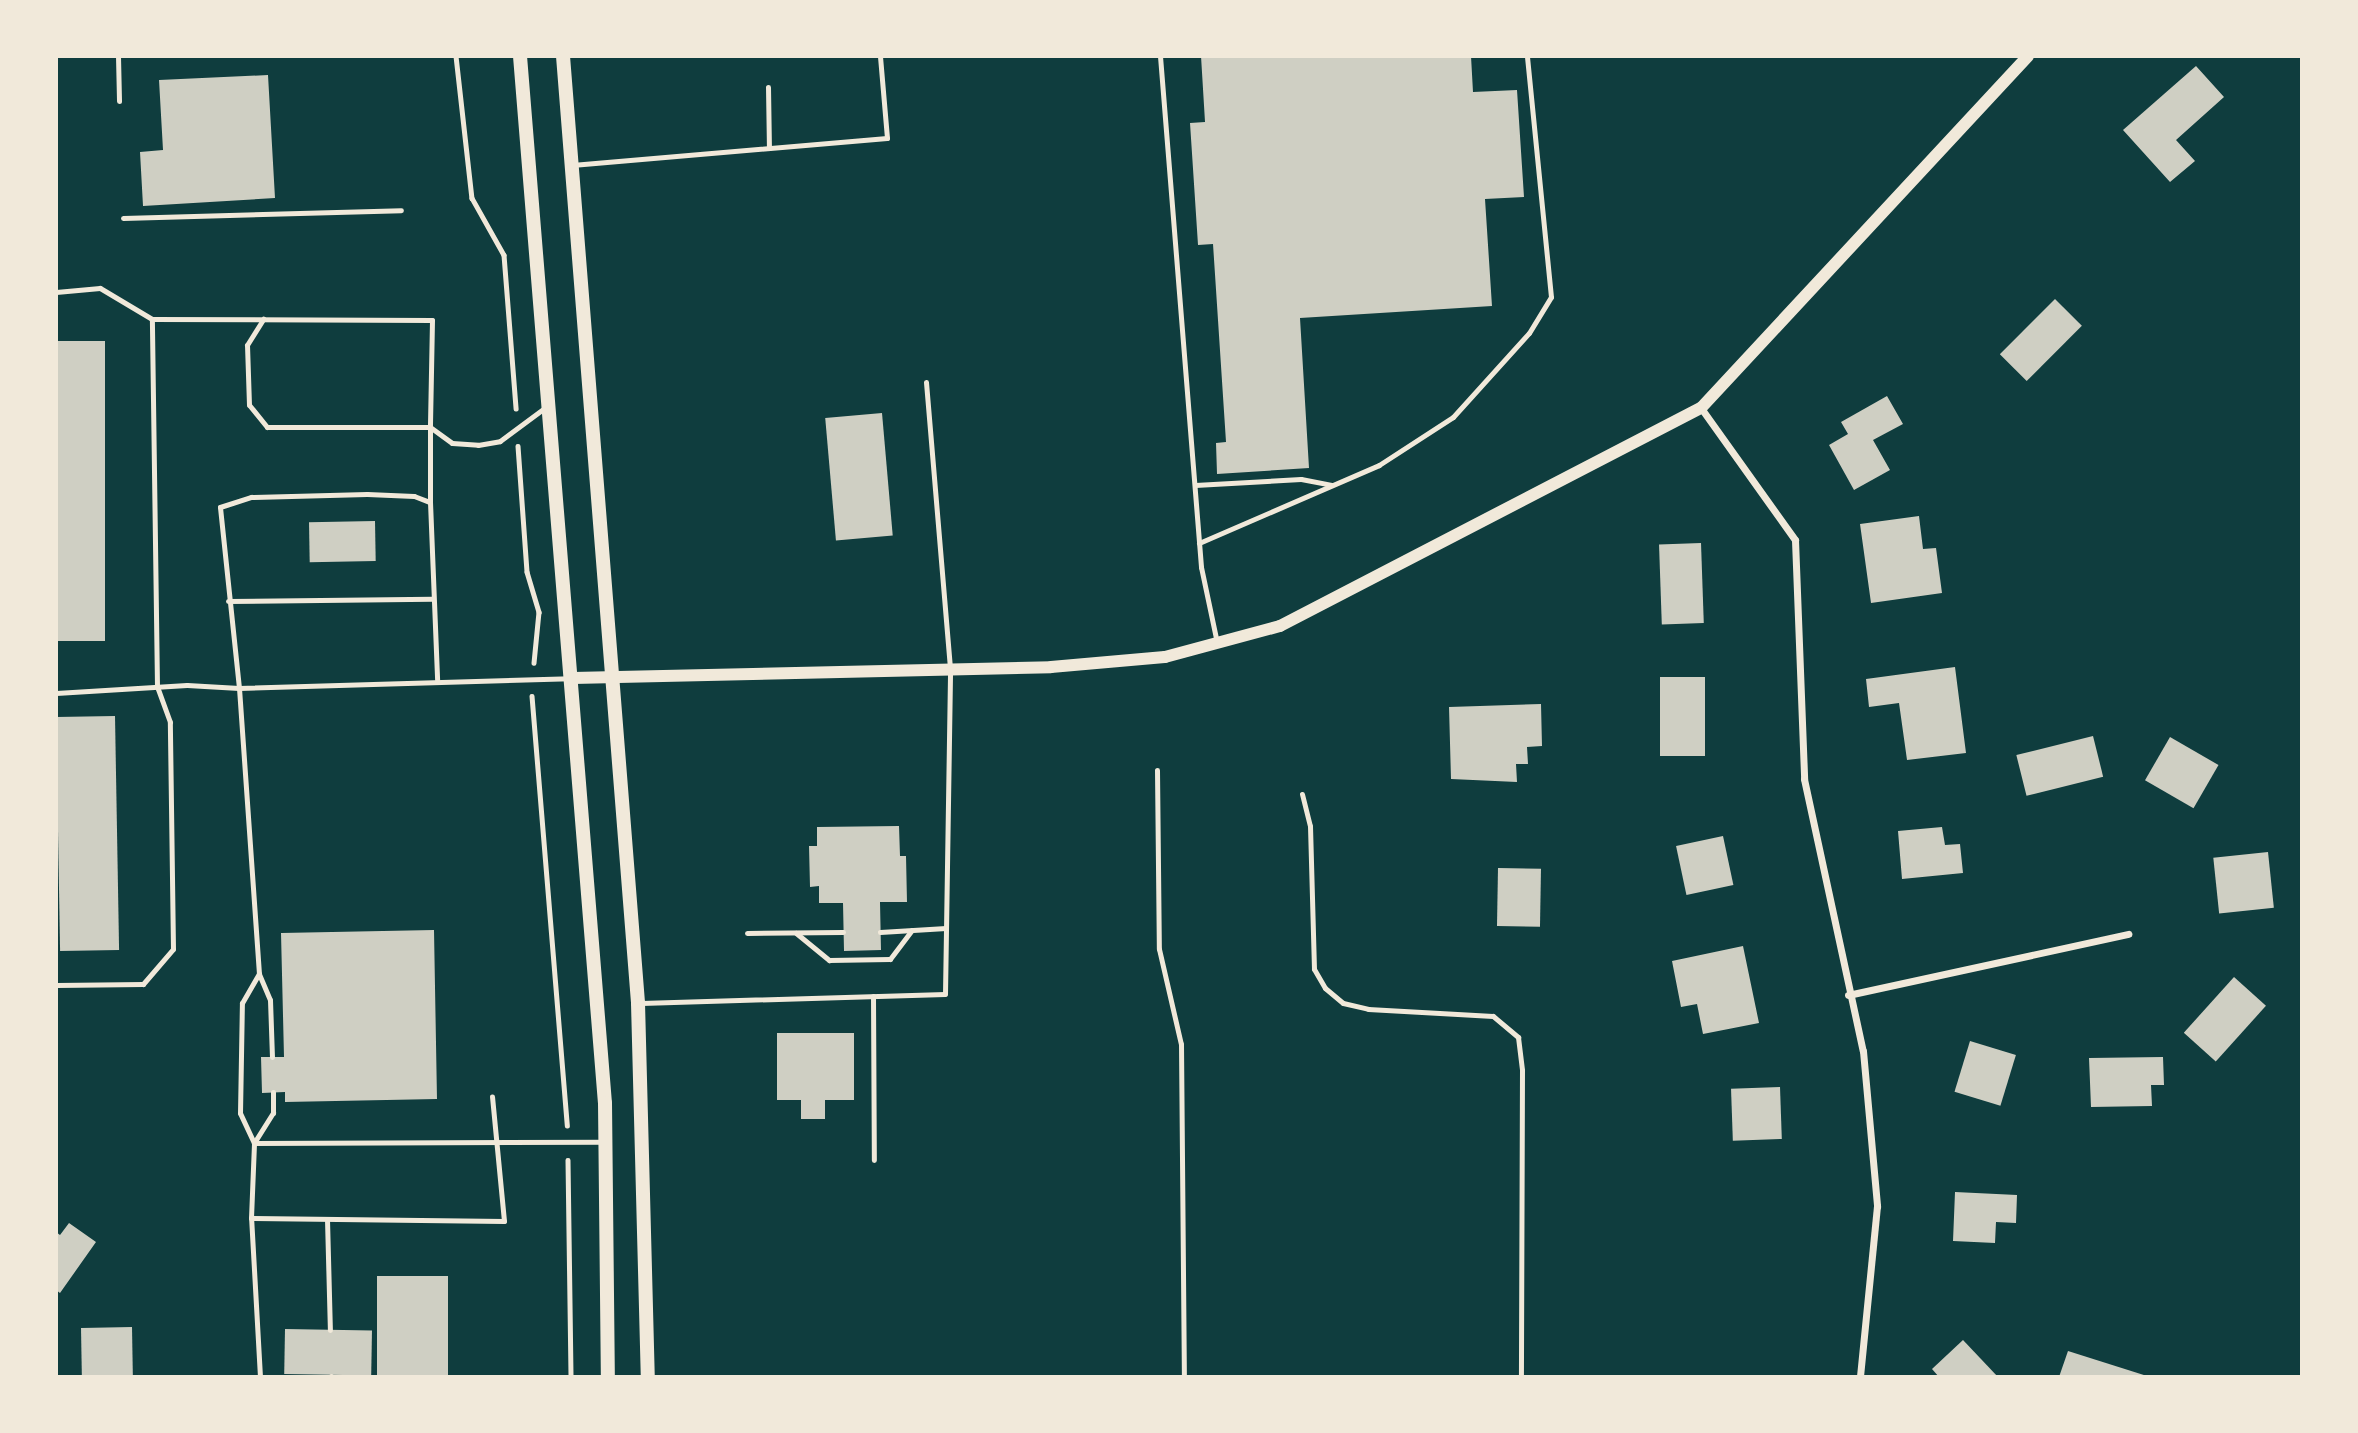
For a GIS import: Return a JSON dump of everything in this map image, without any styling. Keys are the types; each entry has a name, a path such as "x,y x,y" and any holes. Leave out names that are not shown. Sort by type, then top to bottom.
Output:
{"main road":[{"path":"520,56 573,678 606,1142 608,1377"},
{"path":"563,56 638,1003 648,1377"}],"street":[{"path":"573,678 1051,667 1153,658 1280,626 1701,408 2028,56"},
{"path":"1701,408 1796,540 1804,779 1848,995 1863,1051 1877,1206 1860,1377"},
{"path":"1848,995 2128,934"}],"lane":[{"path":"118,56 119,101"},
{"path":"572,164 887,138 880,56"},
{"path":"1160,56 1199,543 1217,643"},
{"path":"1199,543 1379,465 1453,417 1528,333 1551,297 1527,56"},
{"path":"768,87 769,148"},
{"path":"123,218 401,209"},
{"path":"56,292 100,288 152,319 432,320 430,502 437,680"},
{"path":"56,985 143,984 173,950 170,722 158,686 152,319"},
{"path":"263,319 247,345 249,405 267,427 430,427 452,443 478,445 500,441 517,431 551,403"},
{"path":"638,1003 945,994 950,668 926,382"},
{"path":"1195,485 1301,479 1333,485"},
{"path":"272,1057 271,1000 259,974 256,881 239,688 223,561 220,507 231,501 367,494 414,496 430,502"},
{"path":"228,601 432,599"},
{"path":"56,693 158,686 239,688 573,678"},
{"path":"1157,770 1159,949 1181,1044 1184,1377"},
{"path":"1301,794 1310,826 1314,969 1325,988 1343,1003 1368,1009 1493,1016 1518,1037 1522,1070 1521,1377"},
{"path":"880,932 946,928"},
{"path":"796,933 829,960 890,959 912,930"},
{"path":"747,933 843,932"},
{"path":"259,974 242,1003 240,1113 254,1143 251,1218 260,1377"},
{"path":"873,996 874,1160"},
{"path":"254,1143 272,1113 272,1092"},
{"path":"251,1218 503,1222 499,1142 492,1097"},
{"path":"254,1143 606,1142"},
{"path":"327,1219 330,1330"}],"path":[{"path":"456,56 472,198 504,255 527,572 539,612 532,679 533,746 568,1142 571,1377"}],"building":[{"path":"1201,56 1471,56 1473,92 1517,90 1524,197 1485,199 1492,306 1300,318 1309,468 1217,474 1216,443 1226,442 1213,244 1198,245 1190,123 1205,122"},
{"path":"2196,66 2224,97 2176,140 2195,161 2170,182 2123,130"},
{"path":"268,75 275,198 143,206 140,152 163,150 159,80"},
{"path":"2055,299 2082,326 2027,381 2000,354"},
{"path":"56,341 105,341 105,641 56,641"},
{"path":"1887,396 1903,424 1873,440 1890,470 1854,490 1829,445 1848,434 1841,422"},
{"path":"882,413 893,536 836,540 825,418"},
{"path":"1919,516 1923,549 1936,548 1942,593 1871,603 1860,524"},
{"path":"375,521 376,561 310,562 309,522"},
{"path":"1701,543 1704,623 1662,624 1659,544"},
{"path":"1955,667 1966,753 1907,760 1899,703 1869,707 1866,679"},
{"path":"1660,677 1705,677 1705,756 1660,756"},
{"path":"1541,704 1542,746 1527,747 1528,764 1516,764 1517,782 1451,779 1449,707"},
{"path":"115,716 119,950 60,951 56,717"},
{"path":"2093,736 2103,777 2027,796 2016,755"},
{"path":"2170,737 2218,765 2193,808 2145,780"},
{"path":"899,826 900,856 906,856 907,902 880,902 881,950 844,951 843,903 819,903 819,886 810,887 809,846 817,846 817,827"},
{"path":"1942,827 1945,845 1960,844 1963,873 1902,879 1898,831"},
{"path":"1723,836 1733,885 1686,895 1676,846"},
{"path":"2268,852 2274,908 2219,913 2213,858"},
{"path":"1498,868 1541,869 1540,927 1497,926"},
{"path":"434,930 437,1099 285,1102 285,1092 262,1093 261,1057 284,1057 281,933"},
{"path":"1743,946 1759,1023 1703,1034 1697,1004 1681,1007 1672,961"},
{"path":"2234,977 2266,1006 2216,1062 2184,1033"},
{"path":"777,1033 854,1033 854,1100 825,1100 825,1119 801,1119 801,1100 777,1100"},
{"path":"1970,1041 2016,1055 2000,1106 1955,1092"},
{"path":"2163,1057 2164,1085 2151,1085 2152,1106 2091,1107 2089,1058"},
{"path":"1780,1087 1782,1139 1733,1141 1731,1089"},
{"path":"1955,1192 2017,1195 2016,1223 1996,1222 1995,1243 1953,1241"},
{"path":"69,1223 96,1242 60,1293 56,1290 56,1232 60,1235"},
{"path":"377,1276 448,1276 448,1377 377,1377"},
{"path":"132,1327 133,1377 82,1377 81,1328"},
{"path":"285,1329 372,1331 371,1376 284,1374"},
{"path":"1963,1340 1998,1377 1939,1377 1932,1369"},
{"path":"2068,1351 2147,1376 2059,1377"}]}
